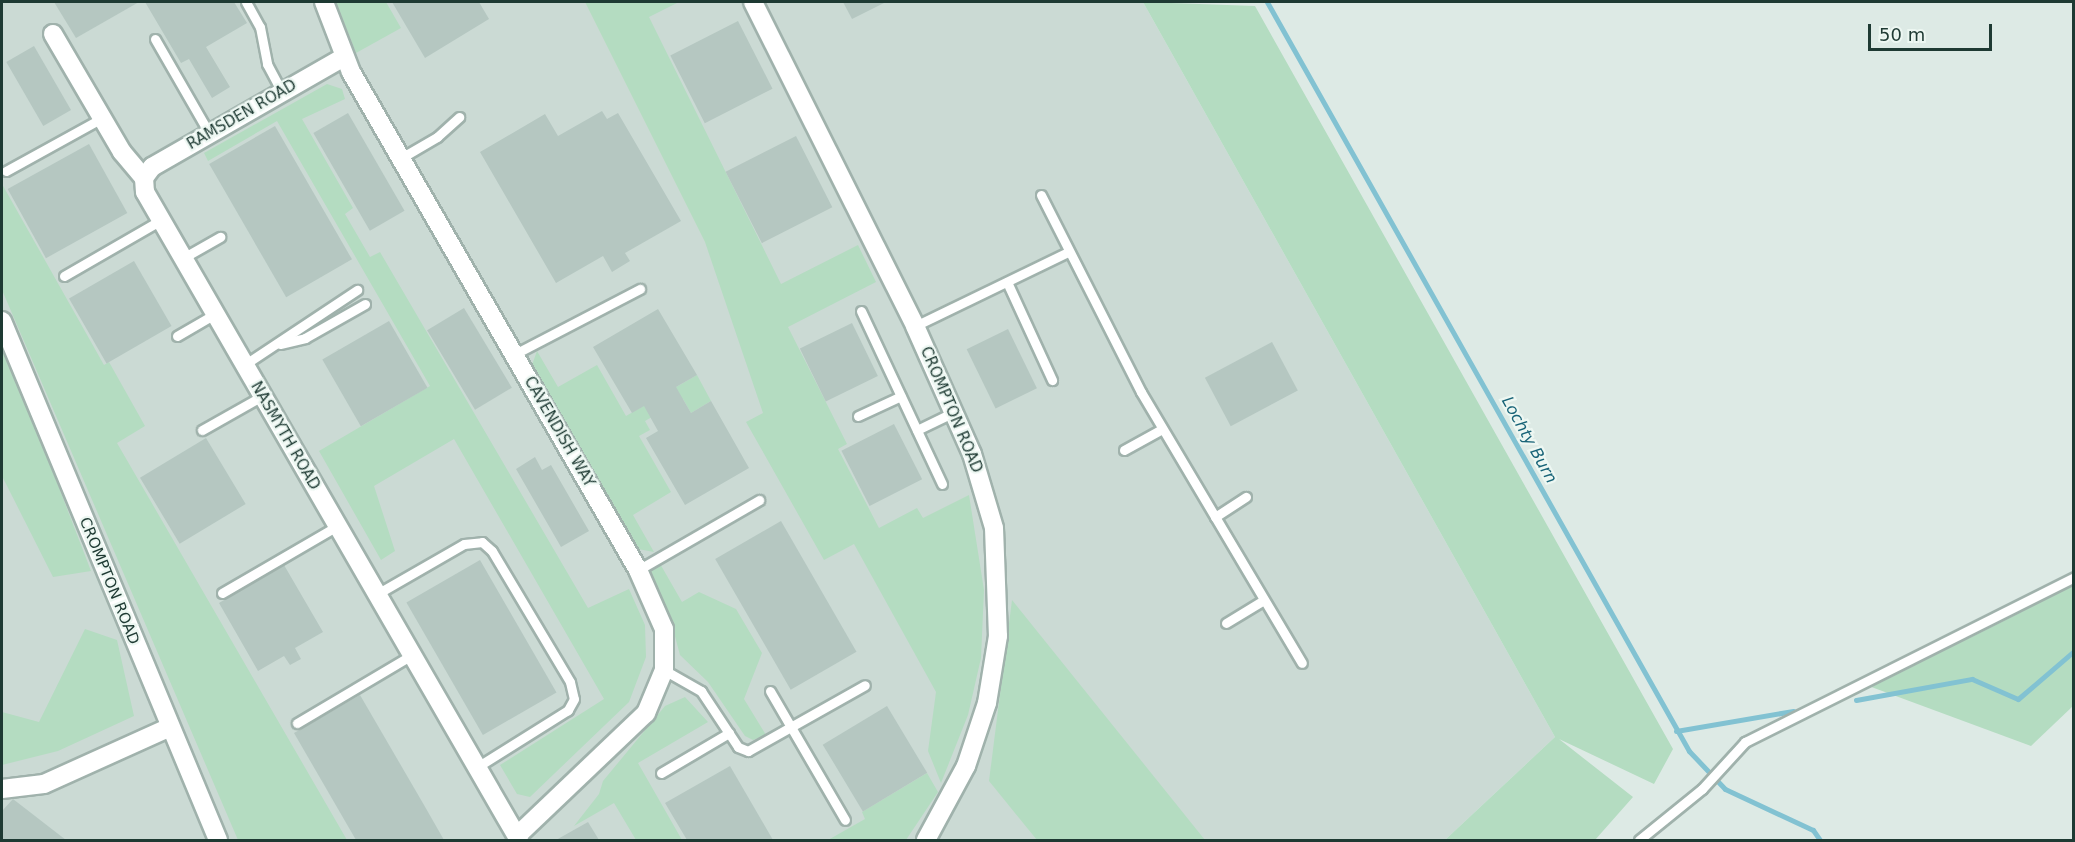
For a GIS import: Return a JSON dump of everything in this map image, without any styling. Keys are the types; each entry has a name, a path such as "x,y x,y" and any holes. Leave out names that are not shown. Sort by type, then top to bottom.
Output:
{"street":[{"name":"CAVENDISH WAY","path":"324,2 344,57 638,570 664,629 664,670 652,703 639,722 518,838"},
{"name":"CROMPTON ROAD","path":"753,2 915,326 954,412 994,528 998,636 977,738 951,800 926,840"},
{"name":"NASMYTH ROAD","path":"53,34 122,152 144,178 145,192 518,838"},
{"name":"RAMSDEN ROAD","path":"144,178 152,167 344,57"},
{"name":"CROMPTON ROAD","path":"2,321 218,840"},
{"path":"2,789 44,783 170,727"}],"lane":[{"path":"246,2 260,27 267,64 282,92"},
{"path":"155,39 209,133"},
{"path":"401,158 437,137 459,117"},
{"path":"6,171 102,118"},
{"path":"1041,195 1068,252 1162,429 1302,663"},
{"path":"64,276 161,220"},
{"path":"183,258 220,237"},
{"path":"915,326 1068,252"},
{"path":"1006,282 1052,380"},
{"path":"515,354 640,289"},
{"path":"244,365 280,344 296,328 357,290"},
{"path":"280,344 305,338 365,304"},
{"path":"861,311 942,484"},
{"path":"177,336 215,314"},
{"path":"202,430 262,396"},
{"path":"858,416 901,396"},
{"path":"917,430 954,412"},
{"path":"1124,450 1162,429"},
{"path":"1215,517 1246,497"},
{"path":"638,570 759,500"},
{"path":"222,592 338,526"},
{"path":"377,594 464,544 482,542 492,551 570,682 574,699 568,710 477,767"},
{"path":"1639,840 1702,789 1745,742 2073,577"},
{"path":"1226,623 1264,600"},
{"path":"297,723 412,655"},
{"path":"664,670 701,690 738,747 748,751 865,685"},
{"path":"770,691 845,819"},
{"path":"661,773 729,733"}],"shaded area":[{"path":"2,2 1143,2 1555,737 1445,840 2,840"}],"green space":[{"path":"336,2 386,2 401,28 356,53"},
{"path":"585,2 679,2 649,17 781,284 858,245 876,282 788,327 847,444 838,449 879,528 917,508 923,518 969,495 984,590 981,658 968,715 941,783 928,751 936,692 854,544 824,560 746,422 763,413 705,242"},
{"path":"1143,2 1255,6 1673,749 1654,784 1559,739 1633,797 1595,840 1445,840 1555,737"},
{"path":"327,84 342,89 345,99 302,119 353,208 345,214 370,257 380,252 588,608 629,589 645,625 646,657 629,702 530,797 517,794 500,765 604,699 454,439 374,486 395,551 381,560 319,451 430,386 277,121 208,161 204,153"},
{"path":"2,184 104,365 109,362 145,426 117,443 347,840 238,840 2,290"},
{"path":"2,349 23,394 91,571 53,577 2,476"},
{"path":"537,351 558,387 597,365 626,416 697,375 711,401 691,413 683,399 645,421 650,430 639,436 671,492 633,515 654,552 638,549 532,365"},
{"path":"659,562 682,602 699,592 736,609 762,653 744,699 766,735 753,740 745,736 708,682 680,655 669,614 649,574"},
{"path":"2073,577 2073,706 2031,746 1866,685"},
{"path":"1012,600 1205,840 1037,840 989,781"},
{"path":"85,629 117,640 134,716 58,751 2,765 2,712 39,722"},
{"path":"685,697 708,722 638,763 682,840 636,840 614,803 574,826 599,794 603,781 665,706"},
{"path":"927,773 938,792 906,840 828,840 865,819 862,812"}],"building":[{"path":"54,2 139,2 76,38"},
{"path":"145,2 234,2 247,23 206,47 230,87 212,98 189,59 181,63"},
{"path":"392,2 479,2 489,19 425,58"},
{"path":"843,2 886,2 852,19"},
{"path":"738,21 773,89 705,123 670,56"},
{"path":"34,46 71,110 43,126 6,62"},
{"path":"602,111 607,119 618,113 681,221 625,253 630,261 612,272 603,256 556,283 480,152 545,114 558,136"},
{"path":"348,113 404,211 370,231 313,133"},
{"path":"275,126 352,259 286,297 209,164"},
{"path":"796,136 832,207 762,243 726,172"},
{"path":"89,144 127,213 46,258 8,189"},
{"path":"134,261 172,326 107,363 69,298"},
{"path":"464,308 512,388 475,410 427,330"},
{"path":"658,309 697,375 676,387 691,413 711,401 749,468 685,505 646,438 658,431 644,406 632,413 593,347"},
{"path":"389,321 428,388 361,426 322,360"},
{"path":"852,323 878,376 826,401 800,348"},
{"path":"1008,329 1037,388 996,408 967,349"},
{"path":"1272,342 1298,391 1231,426 1205,378"},
{"path":"894,424 922,479 870,506 841,451"},
{"path":"206,438 246,504 180,544 140,478"},
{"path":"535,457 542,470 551,465 589,531 561,547 516,469"},
{"path":"781,521 856,652 791,690 715,559"},
{"path":"480,560 556,693 483,735 406,602"},
{"path":"284,565 323,632 295,648 301,659 290,665 284,656 258,671 219,603"},
{"path":"360,695 444,840 356,840 294,733"},
{"path":"887,706 927,773 863,811 823,745"},
{"path":"730,766 773,840 687,840 665,803"},
{"path":"13,799 66,840 2,840 2,811"},
{"path":"588,822 599,840 556,840"}],"waterway":[{"name":"Lochty Burn","path":"1267,2 1689,751 1725,789 1813,830 1820,840"},
{"path":"1856,700 1972,679 2018,699 2074,651"},
{"path":"1676,731 1793,711"}]}
